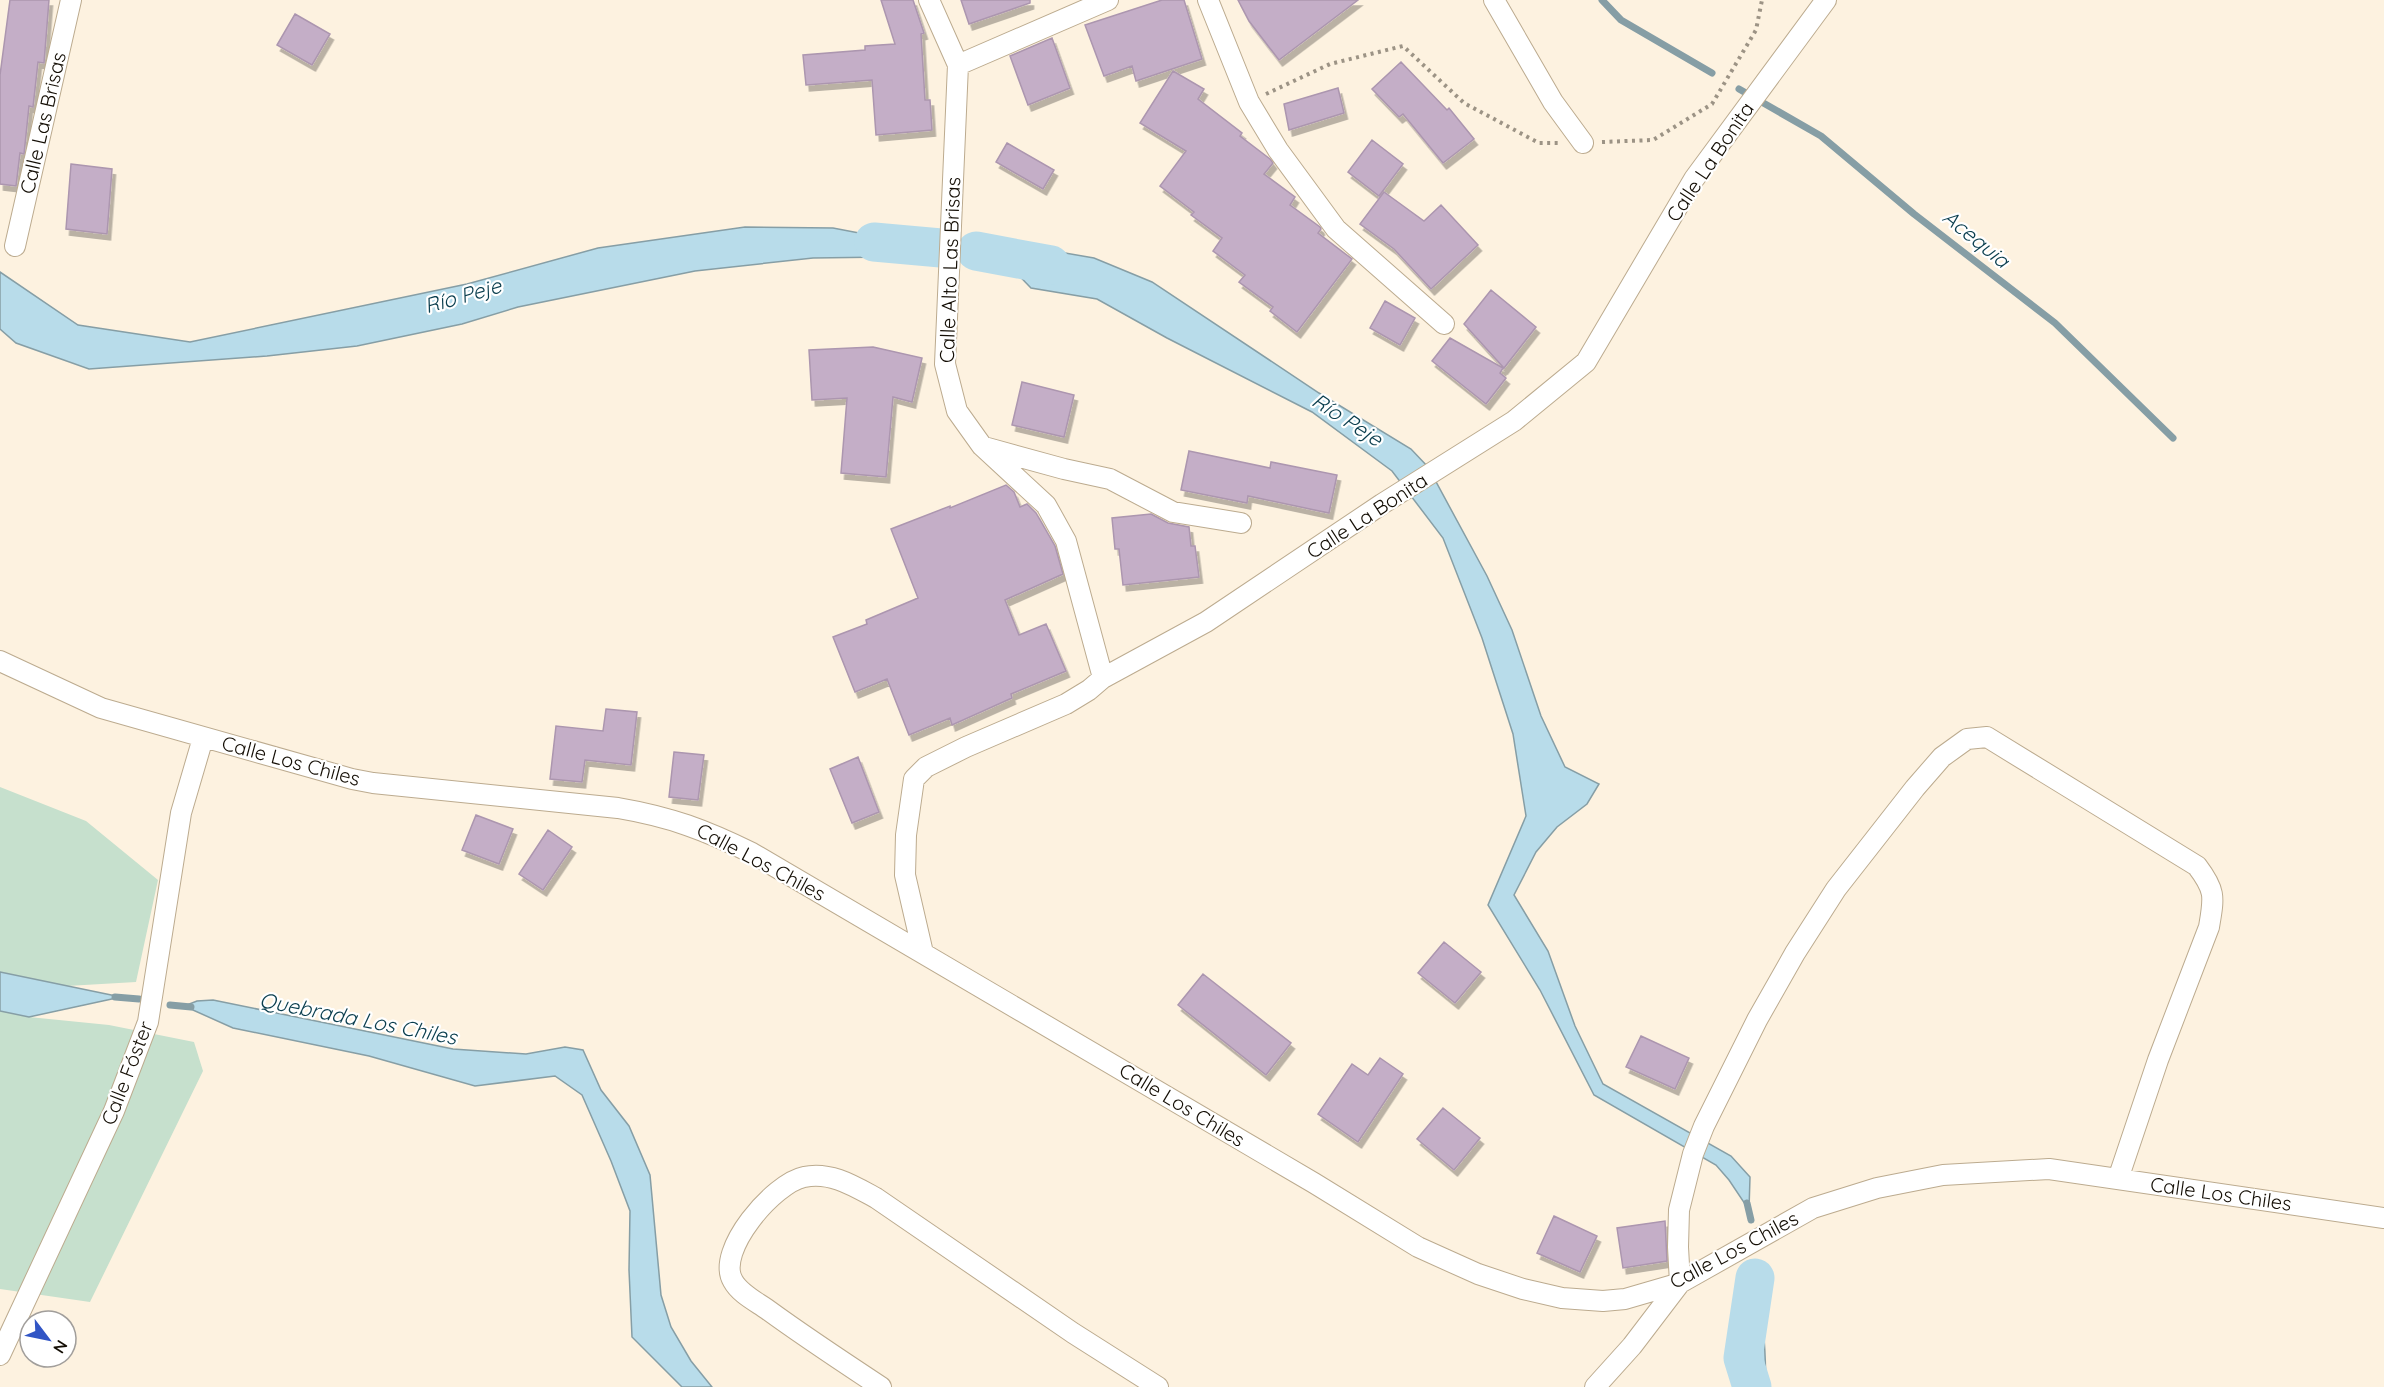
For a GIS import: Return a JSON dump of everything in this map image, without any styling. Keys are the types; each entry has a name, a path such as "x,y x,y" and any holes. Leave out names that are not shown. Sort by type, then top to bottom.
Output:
{"street":[{"name":"Calle Las Brisas","path":"15,246 71,0"},
{"name":"Calle Alto Las Brisas","path":"929,0 958,65 945,364 957,411 982,446 1046,505 1066,541 1103,678"},
{"path":"958,65 1108,0"},
{"path":"1208,0 1249,102 1284,158 1336,230 1444,324"},
{"path":"1494,0 1553,102 1583,142"},
{"name":"Calle La Bonita","path":"923,953 905,875 906,835 914,779 926,767 966,747 1066,704 1103,678 1206,622 1382,504 1514,421 1586,362 1694,179 1826,0"},
{"path":"982,446 1064,469 1110,479 1173,512 1241,523"},
{"name":"Calle Los Chiles","path":"0,661 101,708 203,738 373,783 618,808 652,813 684,822 752,853 1304,1177 1418,1247 1455,1264 1523,1289 1562,1298 1625,1299 1680,1283 1813,1208 1877,1188 1943,1175 2049,1169 2384,1218"},
{"path":"1595,1387 1632,1346 1680,1283 1677,1248 1678,1210 1693,1154 1704,1126 1757,1020 1795,953 1836,889 1915,788 1942,758 1967,739 1987,737 2197,866 2211,884 2212,906 2209,927 2158,1060 2118,1179"},
{"name":"Calle Fóster","path":"0,1355 114,1111 148,1022 181,813 203,738"},
{"path":"881,1387 743,1292 733,1281 729,1265 738,1240 770,1198 785,1184 804,1176 828,1176 850,1184 876,1198 1074,1333 1158,1387"}],"green space":[{"path":"0,787 86,821 158,880 136,982 67,986 0,972"},
{"path":"0,1011 29,1017 109,1025 194,1042 203,1071 90,1302 0,1289"}],"water":[{"path":"745,227 833,228 927,246 886,257 813,258 695,271 518,307 462,324 357,346 267,356 89,369 16,343 0,329 0,272 78,325 190,342 467,284 598,248"},
{"path":"1013,244 1094,258 1152,282 1319,393 1411,449 1428,467 1487,576 1512,630 1541,716 1565,767 1599,784 1587,804 1557,827 1536,852 1514,895 1548,951 1575,1026 1603,1084 1731,1156 1750,1177 1749,1210 1716,1165 1594,1095 1540,990 1488,905 1526,816 1513,734 1482,638 1443,538 1392,471 1312,412 1167,338 1097,299 1031,288 998,254"},
{"path":"0,972 121,997 29,1017 0,1011"},
{"path":"213,1000 453,1049 526,1054 565,1047 583,1050 601,1090 629,1126 650,1175 661,1295 671,1327 691,1361 712,1387 682,1387 632,1337 629,1270 630,1211 582,1095 555,1076 475,1086 369,1056 233,1028 184,1006 197,1001"},
{"path":"1753,1291 1763,1326 1766,1387 1743,1387 1738,1367 1742,1307"}],"building":[{"path":"10,0 49,0 44,63 38,62 33,107 29,106 24,154 20,153 16,186 0,184 0,75"},
{"path":"881,0 913,0 924,33 921,34 925,100 930,100 932,130 876,135 872,80 806,85 803,55 865,50 865,46 895,44"},
{"path":"961,0 1030,0 1030,3 969,24"},
{"path":"1162,0 1184,0 1202,59 1136,81 1132,66 1104,76 1085,25"},
{"path":"1238,0 1358,0 1279,60 1249,21"},
{"path":"295,14 330,34 312,65 277,45"},
{"path":"1052,38 1070,88 1028,105 1010,56"},
{"path":"1401,62 1447,110 1449,108 1474,139 1443,163 1403,114 1399,117 1372,89"},
{"path":"1173,71 1204,89 1198,99 1242,133 1240,136 1273,163 1264,174 1295,197 1290,205 1320,227 1318,233 1352,259 1297,332 1270,311 1273,307 1239,282 1245,275 1213,251 1222,238 1191,215 1194,212 1160,186 1186,151 1140,123"},
{"path":"1338,88 1344,113 1289,130 1284,104"},
{"path":"1372,140 1403,164 1379,196 1348,172"},
{"path":"1007,143 1054,170 1043,189 996,162"},
{"path":"71,164 112,169 107,234 66,229"},
{"path":"1384,192 1424,221 1441,205 1478,245 1431,289 1394,249 1360,224"},
{"path":"1491,290 1536,327 1504,368 1464,324"},
{"path":"1385,301 1415,318 1400,345 1370,328"},
{"path":"1450,338 1503,368 1500,373 1506,378 1486,404 1432,361"},
{"path":"873,347 922,358 912,402 893,397 886,477 841,473 847,398 812,400 809,350"},
{"path":"1022,382 1074,395 1064,437 1012,425"},
{"path":"1189,451 1270,468 1271,462 1337,475 1329,513 1248,496 1247,503 1181,490"},
{"path":"1006,485 1014,492 1020,507 1027,504 1036,513 1055,546 1063,574 1005,600 1019,635 1046,624 1066,671 1011,694 1012,698 952,725 950,718 909,735 887,679 855,692 833,637 867,624 866,620 918,598 891,529"},
{"path":"1151,514 1168,523 1189,527 1191,546 1195,546 1199,577 1123,585 1119,549 1115,549 1112,518"},
{"path":"606,709 637,712 631,765 585,760 582,782 550,779 556,726 603,731"},
{"path":"674,752 704,755 698,800 669,797"},
{"path":"858,757 879,812 852,823 830,769"},
{"path":"476,815 513,829 499,864 462,850"},
{"path":"548,830 572,847 543,890 519,874"},
{"path":"1444,942 1481,972 1455,1003 1418,973"},
{"path":"1203,974 1291,1043 1266,1075 1178,1005"},
{"path":"1641,1036 1689,1058 1675,1089 1626,1067"},
{"path":"1380,1058 1403,1074 1358,1142 1318,1114 1352,1064 1368,1075"},
{"path":"1443,1108 1480,1138 1454,1170 1417,1139"},
{"path":"1554,1216 1597,1236 1580,1272 1537,1253"},
{"path":"1665,1221 1667,1261 1623,1268 1617,1228"}],"waterway":[{"name":"Acequia","path":"1602,0 1621,20 1712,73"},
{"name":"Acequia","path":"1739,89 1821,136 1914,214 2055,323 2173,438"},
{"name":"Río Peje","path":"874,242 941,248"},
{"name":"Río Peje","path":"976,251 1051,265"},
{"name":"Quebrada Los Chiles","path":"115,997 139,999"},
{"name":"Quebrada Los Chiles","path":"170,1005 191,1007"},
{"path":"1747,1203 1751,1220"},
{"name":"Río Peje","path":"1752,1387 1743,1358 1755,1278"}]}
